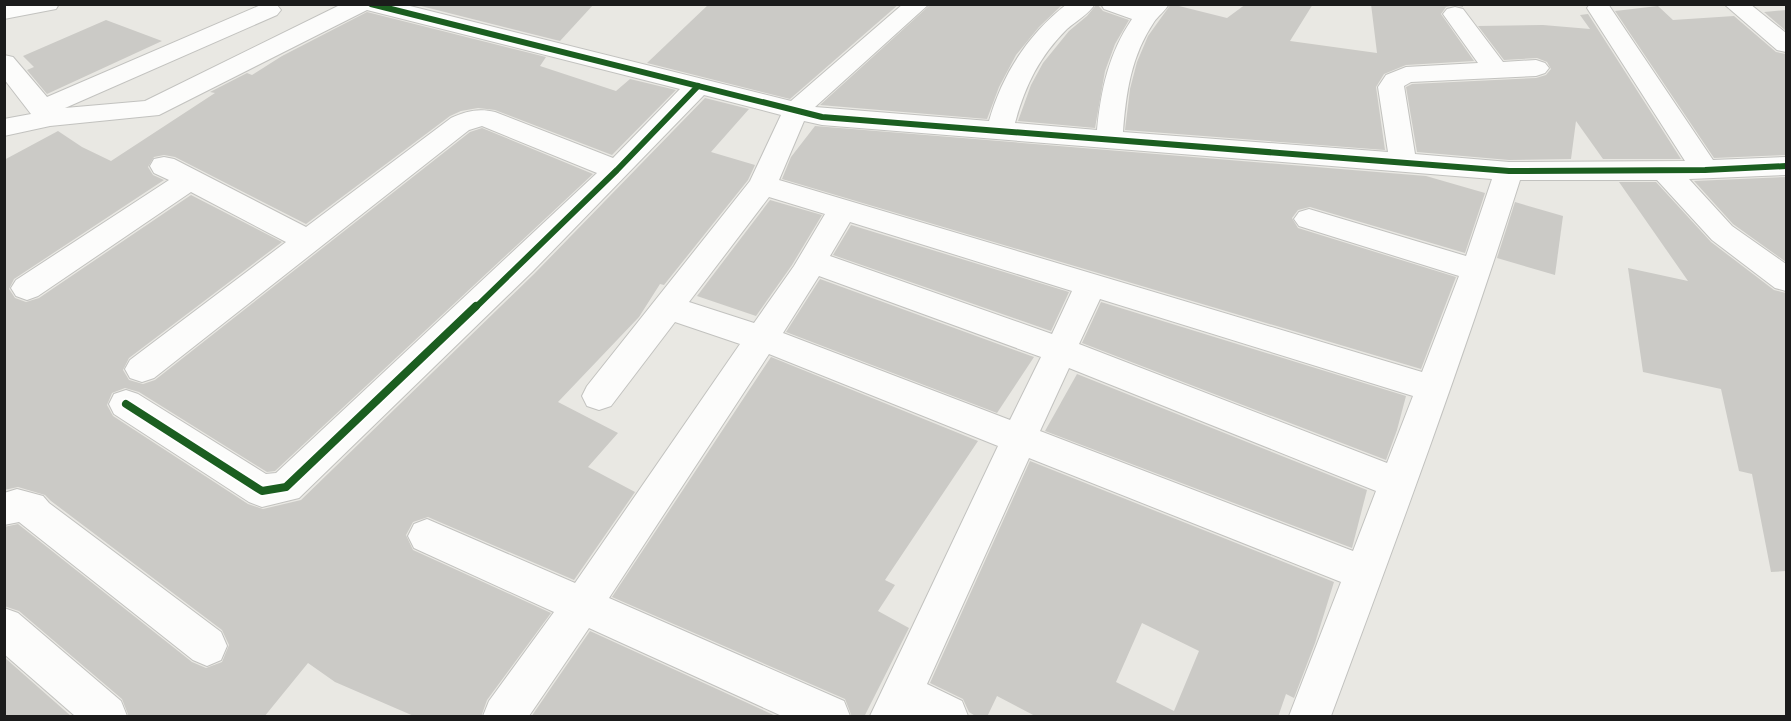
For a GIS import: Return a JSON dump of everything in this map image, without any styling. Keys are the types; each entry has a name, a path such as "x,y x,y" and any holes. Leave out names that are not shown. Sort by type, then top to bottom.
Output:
{"street":[{"path":"4,12 48,4"},
{"path":"46,114 150,108 361,4"},
{"path":"372,4 822,117 1509,171 1705,170 1786,166"},
{"path":"599,396 763,185 796,110 918,4"},
{"path":"999,131 1012,87 1022,70 1048,36 1084,4"},
{"path":"1109,140 1116,72 1123,52 1152,10 1112,4"},
{"path":"1735,4 1786,45"},
{"path":"4,128 46,114 264,7 300,36"},
{"path":"1599,8 1705,170"},
{"path":"1455,14 1495,69"},
{"path":"4,62 46,114"},
{"path":"1403,163 1391,87 1395,81 1406,75 1536,68"},
{"path":"126,404 262,491 286,487 617,170 698,86"},
{"path":"142,369 460,124 479,116 617,170"},
{"path":"1664,170 1722,233 1786,280"},
{"path":"1310,717 1434,389 1477,270 1509,171"},
{"path":"27,288 177,173 309,241"},
{"path":"763,185 1434,389"},
{"path":"504,717 581,607 813,262 842,210"},
{"path":"1309,219 1477,270"},
{"path":"813,262 1062,351 1398,483"},
{"path":"947,717 897,705 1091,284"},
{"path":"667,307 761,338 1365,573"},
{"path":"4,509 17,505 30,507 207,646"},
{"path":"427,536 829,717"},
{"path":"4,627 106,717"}],"building":[{"path":"413,4 594,4 560,41"},
{"path":"709,4 899,4 790,99 647,63"},
{"path":"931,4 1063,4 1039,27 1016,55 999,87 987,119 820,105"},
{"path":"1097,4 1103,11 1129,20 1115,44 1105,71 1095,128 1018,121 1031,85 1043,63 1069,31"},
{"path":"1171,4 1227,18 1246,4 1313,4 1290,41 1377,53 1371,4 1463,4 1463,7 1454,5 1446,7 1441,14 1474,61 1406,65 1384,74 1376,87 1385,150 1125,130 1130,89 1137,62 1148,36"},
{"path":"1658,6 1673,20 1734,16 1776,52 1786,54 1786,155 1714,158 1615,11"},
{"path":"1786,10 1786,31 1764,12"},
{"path":"367,12 546,57 540,66 616,91 630,79 676,90 612,155 495,110 478,108 461,111 450,116 306,224 175,157 164,155 154,157 148,167 153,175 164,180 14,279 9,289 15,298 26,302 39,298 191,195 282,242 129,358 123,370 129,380 143,384 155,380 470,132 482,128 593,174 275,471 267,472 139,392 125,388 112,393 107,405 113,416 248,504 263,509 301,500 535,273 705,98 749,109 711,152 755,165 748,180 664,285 660,284 639,317 558,402 618,433 588,467 635,492 574,580 428,517 413,522 406,535 413,550 551,613 487,700 481,717 416,717 335,682 308,663 264,717 129,717 122,699 19,611 4,606 4,527 18,524 192,662 206,668 222,662 229,645 222,630 45,495 18,487 4,490 4,160 58,131 82,147 111,161 215,93 210,92 247,73 252,75 282,56"},
{"path":"1588,14 1681,159 1603,159 1576,121 1571,159 1509,160 1417,152 1406,87 1412,84 1536,78 1546,75 1551,69 1547,62 1537,58 1504,60 1478,26 1543,25 1590,29 1580,15"},
{"path":"106,20 162,41 47,94 27,70 34,67 23,56"},
{"path":"815,126 1426,176 1485,193 1465,253 1310,207 1298,210 1292,218 1298,228 1456,277 1421,369 782,179 791,157"},
{"path":"1786,177 1786,262 1733,224 1694,181"},
{"path":"1619,182 1656,182 1711,242 1774,290 1786,293 1786,571 1771,572 1752,474 1739,471 1721,389 1643,372 1628,268 1688,281"},
{"path":"770,200 822,215 792,265 756,316 697,296"},
{"path":"1515,202 1563,216 1555,275 1497,258"},
{"path":"851,225 1069,292 1051,331 833,255"},
{"path":"820,279 1034,357 997,413 786,332"},
{"path":"1101,302 1406,396 1386,460 1082,343"},
{"path":"771,357 978,441 885,580 895,585 878,611 909,628 864,717 852,717 845,699 612,597"},
{"path":"1077,374 1367,490 1352,548 1045,431"},
{"path":"1030,461 1334,582 1315,643 1294,698 1286,694 1278,717 1037,717 997,696 987,717 977,717 969,712 963,699 930,683","holes":["1142,623 1199,651 1174,711 1116,682"]},
{"path":"590,631 778,717 531,717"},
{"path":"4,657 72,717 4,717"}],"cycle path":[{"path":"371,4 822,117 1509,171 1705,170 1786,166"},
{"path":"126,404 262,491 286,487 522,263 698,86"}]}
